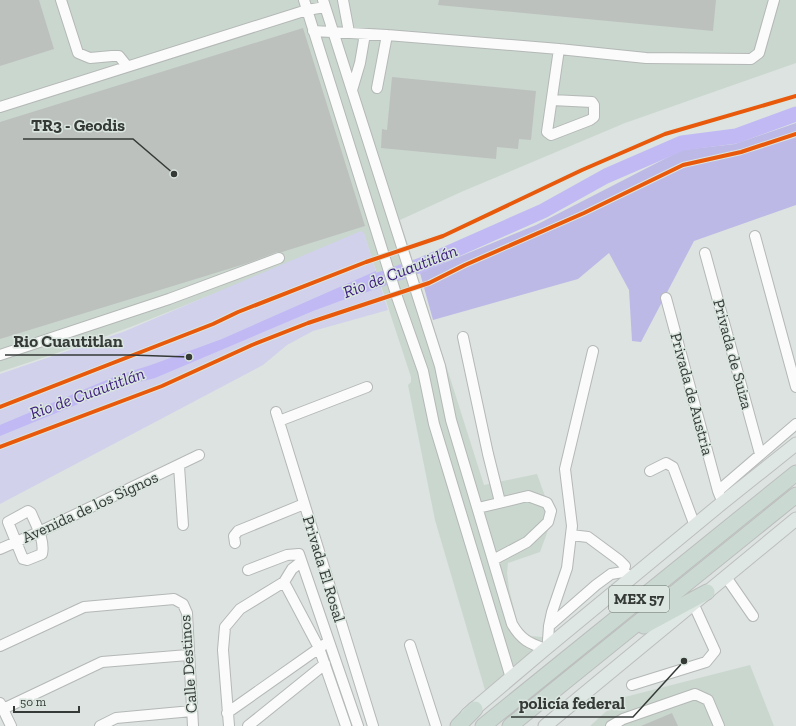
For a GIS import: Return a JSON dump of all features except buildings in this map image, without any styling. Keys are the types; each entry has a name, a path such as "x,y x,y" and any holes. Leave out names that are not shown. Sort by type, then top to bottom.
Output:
{"highway":[{"name":"MEX 57","path":"483,726 796,473"},
{"name":"MEX 57","path":"510,726 796,496"},
{"path":"616,640 707,592"},
{"path":"458,726 475,709"}],"main road":[{"path":"453,726 547,647 628,574 694,526 720,497 796,444"},
{"path":"545,726 796,519"}],"street":[{"path":"61,0 78,53 90,58 119,56 127,66"},
{"path":"343,0 349,32"},
{"path":"313,31 349,32 559,48 646,58 751,59 759,53 774,0"},
{"path":"0,106 127,66 305,5 324,3 440,366 451,420 512,624 517,633 525,641 547,647 552,612 566,568 572,526 565,469 593,351"},
{"path":"305,5 397,297 423,371 434,424 511,678"},
{"path":"352,91 360,63 365,34"},
{"path":"377,88 388,35"},
{"path":"552,100 592,102 594,105 594,117 590,120 551,135 547,132 559,48"},
{"path":"755,236 796,387"},
{"name":"Privada de Suiza","path":"705,253 760,454"},
{"path":"0,355 169,299 280,258"},
{"name":"Privada de Austria","path":"666,298 720,497"},
{"path":"463,337 488,454 500,502"},
{"name":"Privada El Rosal","path":"368,387 278,417 372,726"},
{"path":"720,497 760,454 796,424"},
{"path":"442,450 458,445"},
{"name":"Avenida de los Signos","path":"0,549 179,466 199,455"},
{"path":"650,471 666,463 673,466 694,526"},
{"path":"179,466 183,525"},
{"path":"478,508 528,496 547,503 551,511 548,522 527,542 493,560"},
{"path":"235,543 234,536 238,531 304,504"},
{"path":"28,511 31,513 39,532 43,549 42,554 27,560 23,559 8,522 28,511"},
{"path":"549,626 596,584 611,574 628,574 625,566 619,560 588,537 571,535"},
{"path":"472,548 488,543"},
{"path":"248,570 287,555 299,554 358,726"},
{"path":"229,726 223,650 225,627 240,610 284,582 292,569 301,562"},
{"path":"481,578 497,572"},
{"path":"726,577 753,616"},
{"path":"284,582 319,648 346,726"},
{"name":"Calle Destinos","path":"0,646 84,607 174,599 183,604 187,613 188,655 193,726"},
{"path":"632,685 706,662 715,651 693,604"},
{"path":"500,639 517,633"},
{"path":"227,713 328,642"},
{"path":"410,645 436,726"},
{"path":"11,726 1,706 102,662 188,655"},
{"path":"252,725 325,664"},
{"path":"611,726 623,719 695,694 708,700 719,726"},
{"path":"100,726 116,718 192,711"}],"shaded area":[{"path":"0,0 796,0 796,63 625,123 461,192 400,220 484,485 537,474 546,499 552,499 554,514 540,552 508,563 507,573 509,589 518,625 522,630 531,636 552,638 485,690 435,520 408,385 411,382 411,377 364,234 133,326 0,372"},
{"path":"796,123 796,205 694,241 641,342 632,341 629,290 609,253 578,279 433,320 420,273 536,225 682,150 735,144"},
{"path":"361,231 364,233 388,310 313,331 287,345 263,365 0,504 0,374 123,332"},
{"path":"750,665 774,726 590,726 621,698"}],"water":[{"path":"376,271 381,286 313,311 155,378 120,387 0,436 0,425 116,376 222,339"}],"waterway":[{"name":"Rio de Cuautitlán","path":"359,287 421,265 543,211 606,176 682,143 736,136 796,114"}],"cycle path":[{"path":"0,407 213,324 238,312 366,262 443,236 582,170 665,134 796,96"},
{"path":"0,447 162,386 252,345 308,323 429,283 465,265 584,213 683,165 741,152 796,134"}],"place":[{"name":"TR3 - Geodis","path":"174,174"},
{"name":"Rio Cuautitlan","path":"189,357"},
{"name":"policía federal","path":"684,661"}]}
